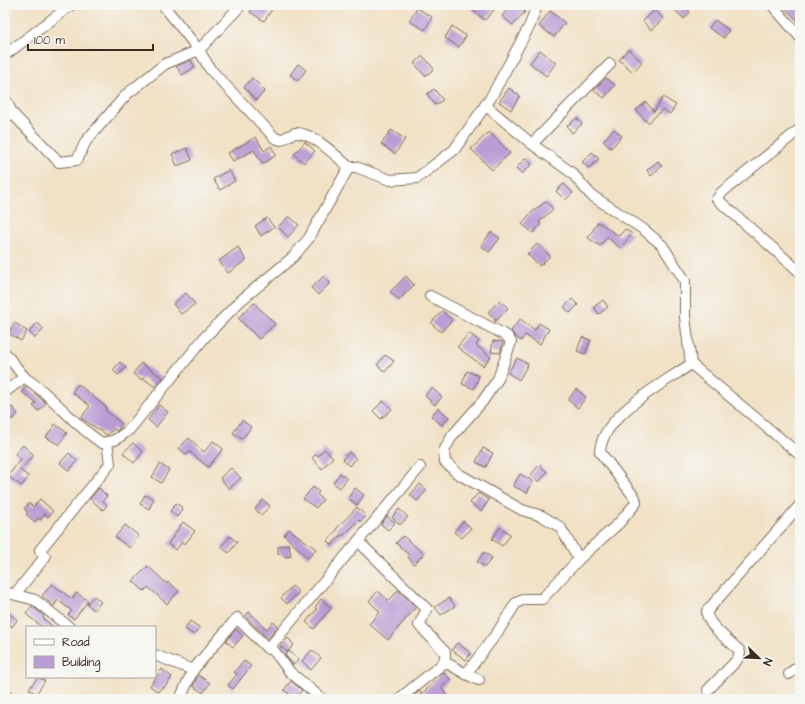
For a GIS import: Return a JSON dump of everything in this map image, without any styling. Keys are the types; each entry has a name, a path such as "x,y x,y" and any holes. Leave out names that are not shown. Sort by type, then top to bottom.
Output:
{"street":[{"path":"5,55 70,5"},
{"path":"163,5 199,50 210,69 275,138 281,140 294,133 303,134 324,145 349,167 356,167 390,180 417,178 454,150 485,105 530,24 537,5"},
{"path":"5,98 12,113 59,162 77,160 86,141 127,94 165,64 199,50 241,5"},
{"path":"772,5 800,37"},
{"path":"532,144 610,64"},
{"path":"485,105 532,144 572,173 591,195 643,229 662,246 685,281 685,317 691,364 800,455"},
{"path":"800,129 721,193 717,199 800,272"},
{"path":"5,353 25,378 39,386 90,435 102,443 114,440 129,430 204,338 234,307 293,257 309,238 349,167"},
{"path":"430,296 507,336 511,342 498,379 482,402 452,436 444,451 445,462 457,473 515,507 542,516 560,527 579,559"},
{"path":"466,674 499,630 516,603 524,599 542,599 579,559 619,523 636,503 635,498 600,452 600,443 624,409 691,364"},
{"path":"5,392 25,378"},
{"path":"15,594 45,557 40,550 110,464 107,442"},
{"path":"180,699 193,670 237,618 268,649 271,647 420,466"},
{"path":"708,690 737,660 740,654 739,650 710,623 706,617 707,611 800,505"},
{"path":"358,542 427,609 419,625 445,652 445,662"},
{"path":"5,592 35,600 68,626"},
{"path":"271,647 290,672 322,699"},
{"path":"156,655 193,670"},
{"path":"445,662 479,680"},
{"path":"399,699 445,662"},
{"path":"789,674 800,665"},
{"path":"5,693 9,699"}],"building":[{"path":"254,5 275,5 264,21 250,12"},
{"path":"475,5 488,5 494,10 485,20 471,9"},
{"path":"511,5 516,5 525,12 513,25 502,16"},
{"path":"670,5 683,5 690,12 684,19"},
{"path":"782,5 800,5 800,23"},
{"path":"417,8 432,17 425,30 409,21"},
{"path":"655,10 663,19 651,30 643,21"},
{"path":"550,11 565,23 554,37 539,26"},
{"path":"715,20 729,30 724,38 709,28"},
{"path":"452,26 466,36 459,47 445,38"},
{"path":"628,49 642,62 633,72 619,60"},
{"path":"540,50 556,63 546,76 530,63"},
{"path":"423,56 434,69 425,76 414,63"},
{"path":"191,60 195,67 182,75 176,66"},
{"path":"298,64 306,70 298,81 290,75"},
{"path":"252,78 265,91 256,100 244,87"},
{"path":"606,78 615,85 604,98 594,90"},
{"path":"509,88 520,96 511,110 499,102"},
{"path":"434,89 443,100 435,105 427,94"},
{"path":"663,97 676,105 670,114 663,109 648,123 636,110 646,102 654,112"},
{"path":"577,118 582,124 572,133 567,126"},
{"path":"614,129 622,136 611,148 603,141"},
{"path":"391,130 405,139 395,154 381,144"},
{"path":"489,132 510,153 492,170 471,149"},
{"path":"256,137 264,151 271,146 276,155 263,164 254,150 233,161 228,153"},
{"path":"305,142 315,151 304,163 294,154"},
{"path":"187,148 192,160 177,166 172,154"},
{"path":"592,152 599,159 589,168 582,162"},
{"path":"526,158 532,164 522,174 516,168"},
{"path":"658,161 662,166 651,176 647,170"},
{"path":"229,170 235,181 220,190 213,179"},
{"path":"564,184 573,193 565,200 556,191"},
{"path":"546,201 553,209 539,222 541,224 533,233 522,224 529,215"},
{"path":"289,216 299,225 288,237 278,227"},
{"path":"267,218 274,227 261,236 255,226"},
{"path":"598,222 619,236 625,229 632,234 620,248 607,237 600,246 588,238"},
{"path":"491,232 500,238 489,252 481,246"},
{"path":"537,244 550,256 540,266 527,254"},
{"path":"238,247 246,260 228,273 219,261"},
{"path":"324,276 330,283 318,295 311,288"},
{"path":"406,276 414,285 399,300 390,292"},
{"path":"186,293 195,304 181,314 173,304"},
{"path":"572,299 578,305 570,313 564,307"},
{"path":"500,300 508,308 495,322 495,319 488,312"},
{"path":"603,300 608,307 599,314 594,307"},
{"path":"254,303 275,324 259,339 238,318"},
{"path":"442,311 452,320 441,332 431,323"},
{"path":"520,319 535,330 539,323 549,329 540,344 525,335 521,341 511,331"},
{"path":"15,323 27,331 21,341 8,333"},
{"path":"37,323 44,329 35,338 29,332"},
{"path":"469,333 479,341 476,345 491,357 483,366 457,347"},
{"path":"582,337 591,340 585,354 577,351"},
{"path":"493,341 503,342 500,353 491,352"},
{"path":"385,355 394,361 385,372 377,365"},
{"path":"517,358 528,364 519,380 508,373"},
{"path":"120,362 126,368 118,375 113,370"},
{"path":"141,363 163,378 155,387 143,378 142,380 133,374"},
{"path":"467,371 479,376 474,389 462,384"},
{"path":"78,384 107,408 105,410 122,424 117,431 114,429 107,435 81,418 90,406 72,392"},
{"path":"26,386 46,403 39,411 33,406 36,403 22,392"},
{"path":"432,388 442,397 435,405 425,396"},
{"path":"576,389 586,397 578,408 568,400"},
{"path":"383,401 392,409 381,419 373,411"},
{"path":"159,405 168,412 156,427 148,420"},
{"path":"12,407 18,414 12,420 5,413"},
{"path":"438,408 449,417 442,425 431,416"},
{"path":"242,420 251,427 242,439 233,433"},
{"path":"55,424 67,433 59,445 46,437"},
{"path":"189,438 204,452 213,441 223,449 208,467 190,452 186,455 179,448"},
{"path":"133,443 143,452 134,463 123,453"},
{"path":"23,445 34,455 20,470 29,477 21,486 8,476 21,459 15,454"},
{"path":"483,448 493,453 486,467 476,462"},
{"path":"324,449 333,457 322,469 312,458 316,454 318,456"},
{"path":"349,452 356,459 349,466 343,459"},
{"path":"69,453 77,461 69,471 60,463"},
{"path":"160,464 169,470 161,483 152,477"},
{"path":"539,465 547,472 539,482 531,475"},
{"path":"231,468 241,478 229,489 220,478"},
{"path":"340,473 347,479 340,488 333,483"},
{"path":"520,474 533,481 527,493 513,486"},
{"path":"420,484 427,490 417,501 410,495"},
{"path":"313,487 319,492 317,494 323,500 316,508 303,499"},
{"path":"99,488 107,496 103,501 107,505 103,510 90,499"},
{"path":"355,488 364,495 357,505 348,498"},
{"path":"478,493 489,500 481,511 470,503"},
{"path":"145,495 154,499 149,509 140,504"},
{"path":"40,499 53,511 48,517 45,514 40,520 38,518 35,522 26,514 28,512 24,509 29,503 33,507"},
{"path":"263,500 270,506 261,515 255,509"},
{"path":"176,503 183,508 177,517 170,511"},
{"path":"357,507 366,516 360,522 359,520 343,536 341,535 332,545 327,541"},
{"path":"399,509 408,517 400,525 392,517"},
{"path":"387,516 395,523 388,530 381,524"},
{"path":"463,521 471,528 462,538 454,532"},
{"path":"183,522 195,531 185,544 182,542 176,550 168,544"},
{"path":"125,525 139,536 130,548 115,537"},
{"path":"500,527 511,535 502,546 492,539"},
{"path":"289,529 316,549 308,558 284,535"},
{"path":"230,536 237,542 229,553 221,547"},
{"path":"403,536 424,554 414,564 408,557 409,555 396,543"},
{"path":"289,544 291,556 285,557 278,553 278,547"},
{"path":"484,552 492,558 485,567 477,562"},
{"path":"148,566 167,584 168,582 179,591 167,604 148,587 144,591 133,581"},
{"path":"52,584 72,599 77,593 88,601 74,619 68,615 72,611 58,600 54,606 42,596"},
{"path":"292,586 299,592 287,604 281,598"},
{"path":"398,590 416,607 388,640 369,624 380,612 369,601 378,591 389,601"},
{"path":"94,596 101,602 94,610 87,604"},
{"path":"449,598 455,606 441,615 435,607"},
{"path":"321,599 331,608 314,629 306,622 317,609 315,607"},
{"path":"32,606 44,616 43,618 52,626 41,626 26,614"},
{"path":"5,610 17,620 12,627 5,621"},
{"path":"249,612 267,629 273,622 278,626 268,639 245,616"},
{"path":"190,621 200,628 194,635 185,629"},
{"path":"236,629 243,636 233,647 226,641"},
{"path":"288,638 294,645 287,652 280,646"},
{"path":"457,643 471,653 466,660 452,650"},
{"path":"312,650 321,658 311,670 302,661"},
{"path":"289,651 299,660 293,665 285,655"},
{"path":"244,661 251,666 233,689 228,685 237,674 234,672"},
{"path":"162,669 172,677 164,688 162,687 158,692 150,686"},
{"path":"443,672 450,679 441,688 447,694 442,699 411,699 419,691 422,694"},
{"path":"198,675 210,683 203,693 193,686"},
{"path":"37,678 45,681 36,694 29,689"},
{"path":"291,681 302,690 295,699 284,690"}]}
